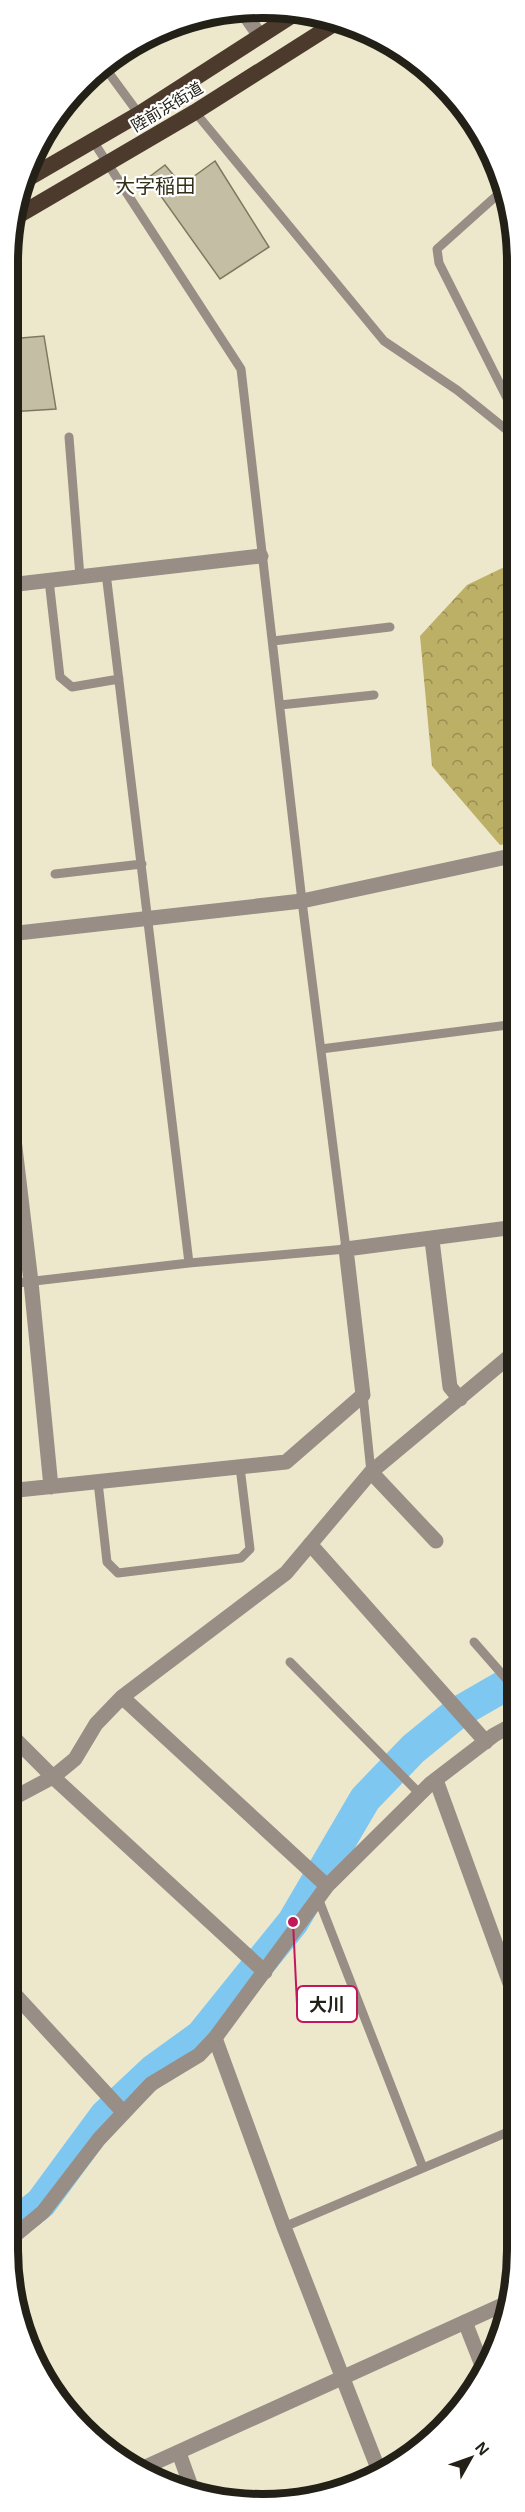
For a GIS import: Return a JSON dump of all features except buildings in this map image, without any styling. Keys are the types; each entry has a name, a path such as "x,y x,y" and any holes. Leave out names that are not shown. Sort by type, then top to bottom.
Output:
{"highway":[{"name":"陸前浜街道","path":"35,175 139,114 286,19"},
{"name":"陸前浜街道","path":"23,213 195,112 328,27"}],"street":[{"path":"248,19 260,36"},
{"path":"18,584 261,556"},
{"path":"18,933 302,901 507,857"},
{"path":"18,1173 51,1487"},
{"path":"18,1490 286,1462 363,1395 346,1249 432,1240 507,1228"},
{"path":"432,1240 450,1387 460,1399"},
{"path":"18,1796 53,1778 75,1760 96,1724 122,1697 286,1573 371,1472 507,1361"},
{"path":"371,1472 436,1541"},
{"path":"310,1544 486,1742"},
{"path":"122,1697 323,1892"},
{"path":"18,2233 43,2212 99,2139 151,2084 200,2055 323,1892 420,1794 507,1728"},
{"path":"18,1742 53,1778 264,1972"},
{"path":"436,1780 507,1975"},
{"path":"18,1998 124,2113"},
{"path":"215,2038 284,2227 377,2466"},
{"path":"148,2466 500,2306"},
{"path":"465,2322 480,2361"},
{"path":"179,2453 190,2483"}],"lane":[{"path":"109,73 139,114"},
{"path":"195,112 384,341 457,390 507,430"},
{"path":"18,1283 189,1263 346,1249 302,901 241,369 93,141"},
{"path":"498,195 437,249 439,263 507,398"},
{"path":"69,437 80,577"},
{"path":"106,573 189,1263"},
{"path":"49,580 60,677 72,687 119,679"},
{"path":"273,641 390,627"},
{"path":"280,705 374,695"},
{"path":"55,874 142,864"},
{"path":"321,1048 507,1025"},
{"path":"363,1395 371,1472"},
{"path":"98,1482 107,1562 118,1573 242,1558 250,1549 240,1467"},
{"path":"474,1642 507,1680"},
{"path":"290,1662 420,1794"},
{"path":"323,1892 423,2168"},
{"path":"284,2227 507,2133"}],"green space":[{"path":"507,566 507,844 500,845 432,766 420,636 467,585"}],"waterway":[{"path":"18,2221 41,2203 105,2116 154,2070 201,2036 293,1922 365,1799 413,1749 457,1713 507,1684"}],"place":[{"name":"大川","path":"293,1922"}],"district":[{"name":"大字稲田","path":"155,186"}]}
